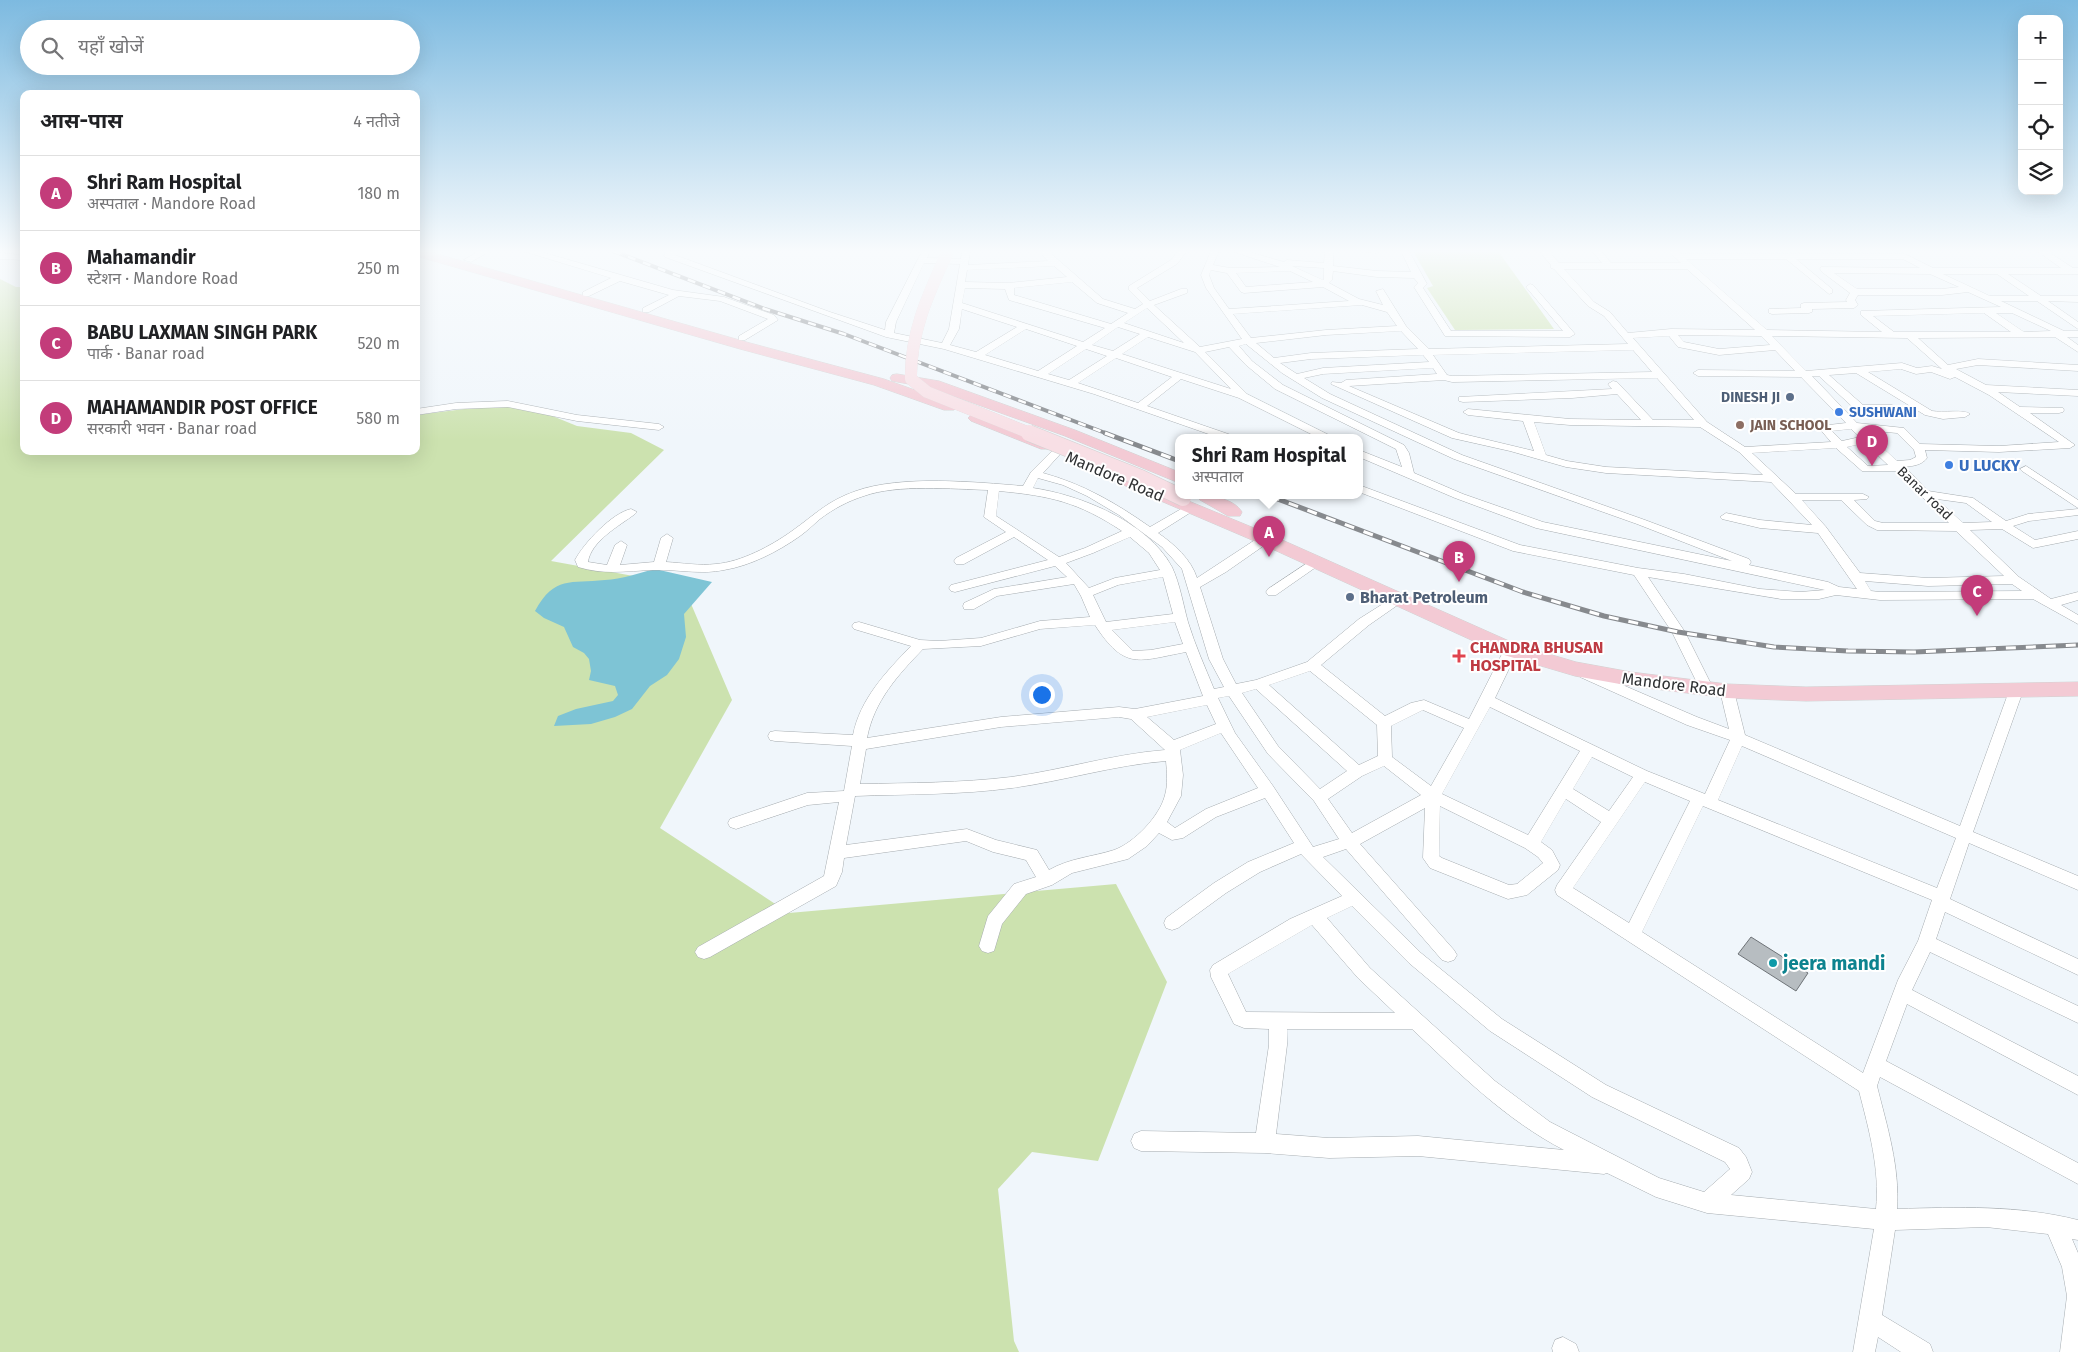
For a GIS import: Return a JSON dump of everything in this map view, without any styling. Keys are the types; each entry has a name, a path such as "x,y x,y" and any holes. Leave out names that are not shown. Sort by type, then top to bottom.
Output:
{"highway":[{"name":"Mandore Road","path":"637,314 900,388 1058,451 1172,501 1181,499"},
{"name":"Mandore Road","path":"660,314 852,369 934,384 1070,433 1175,476"},
{"name":"Mandore Road","path":"1187,499 1265,539 1511,650 1575,669 1806,694 2078,689"},
{"name":"Mandore Road","path":"1210,499 1279,536 1481,626 1514,639 1596,662 1646,670 1711,685 1757,680 1966,680 2078,675"}],"main road":[{"path":"922,314 909,365 911,379 927,392 1175,493"},
{"path":"930,314 926,326 921,367 922,377 926,383 1132,466 1175,492"}],"street":[{"path":"742,338 773,320 772,317 764,314"},
{"path":"827,314 889,335 945,346 1070,384 1219,434"},
{"path":"889,335 891,322 895,314"},
{"path":"945,346 954,329 957,314"},
{"path":"987,314 1243,396 1319,434"},
{"path":"1071,314 1148,333 1198,350 1249,340 1314,333 1403,328"},
{"path":"1039,375 1133,314"},
{"path":"1159,314 1198,350 1243,396"},
{"path":"1230,314 1263,356 1326,396 1442,450 1779,575"},
{"path":"1393,314 1403,328 1426,352 1444,377"},
{"path":"1435,314 1448,334 1570,334 1553,314"},
{"path":"1607,314 1703,424 1743,450 1793,498 1822,530 1856,576 1867,595"},
{"name":"Banar road","path":"1743,314 1805,374 1854,426 2016,580 2035,595 2078,620"},
{"path":"1865,314 1891,334"},
{"path":"1991,314 2021,334"},
{"path":"2020,314 2060,334 2078,349"},
{"path":"2061,314 2078,326"},
{"path":"976,356 1024,326"},
{"path":"1626,336 1658,335 1671,332 1909,335 2078,334"},
{"path":"1671,332 1681,345 1694,345 1709,351 1747,352 1760,348 1778,348"},
{"path":"1070,384 1148,333"},
{"path":"1484,334 1496,351"},
{"path":"1909,335 1946,368 1966,377 2019,410 2071,445 2078,456"},
{"path":"1231,343 1249,363 1271,378 1279,387 1400,447 1404,453 1409,474"},
{"path":"1271,361 1312,356 1636,348"},
{"path":"1946,368 1978,362 2078,368"},
{"path":"1296,378 1309,373 1323,371 1436,365"},
{"path":"1698,373 1805,374 1902,366 1916,371 1932,369 1952,376 1966,377"},
{"path":"1858,370 1929,413 1942,416 1965,414"},
{"path":"1820,372 1860,408 1892,408"},
{"path":"1660,374 1452,379 1444,377 1341,384 1456,436 1541,456 1566,464 1606,470 1774,479"},
{"path":"1140,406 1179,376"},
{"path":"1604,376 1650,423"},
{"path":"1984,388 2078,393"},
{"path":"1463,399 1572,395 1618,391"},
{"path":"420,411 456,406 508,404 577,418 631,422 659,427"},
{"path":"2019,410 2059,410"},
{"path":"1468,412 1578,423 1679,422 1703,424"},
{"path":"1528,419 1541,456"},
{"path":"1854,426 1900,430 1919,449 1922,458 1912,463 1898,466 1866,469 1839,445 1824,428 1854,426"},
{"path":"1442,450 1456,436"},
{"path":"1957,438 1971,449"},
{"path":"1743,450 1839,445 1868,439"},
{"path":"1919,449 1939,446 1971,449 2034,448 2071,445"},
{"path":"1026,491 1035,474 1058,451"},
{"path":"1363,455 1459,496 1540,525 1828,586 1836,592"},
{"path":"2026,469 2078,505"},
{"path":"1035,474 1091,494 1151,532 1166,544 1188,568 1216,659 1232,689 1273,750 1319,797 1349,842 1448,955"},
{"path":"631,512 596,539 583,554 580,560 582,564 590,567 612,569 659,566 700,568 734,564 788,538 819,514 841,501 864,492 904,486 994,488 1050,493 1070,498 1100,513 1130,532 1153,550 1164,563 1191,647 1224,726 1307,850 1415,958 1496,1025 1599,1090 1732,1155 1742,1172 1707,1203"},
{"path":"994,488 990,517 1056,561 1076,580 1086,593 1101,624 1121,650 1130,655 1143,655 1191,647"},
{"path":"1363,490 1518,548 1638,572 1746,590 1787,595 1820,595 1836,592 1867,595 2035,595"},
{"path":"1927,494 1969,500 2032,544 2078,535"},
{"path":"1844,497 1876,526 1960,528 2004,525 2028,518 2078,512"},
{"path":"1793,498 1863,497"},
{"path":"1151,532 1184,499"},
{"path":"1726,516 1760,524 1822,530"},
{"path":"955,588 1056,561 1117,539 1130,532"},
{"path":"960,561 1013,533"},
{"path":"659,566 667,538"},
{"path":"1194,585 1222,569 1265,539"},
{"path":"612,569 621,545"},
{"path":"1272,592 1315,562"},
{"path":"1086,593 1115,582 1168,572"},
{"path":"1638,572 1711,685 1738,738"},
{"path":"1856,576 1928,582 2016,580"},
{"path":"969,606 994,593 1076,580"},
{"path":"2049,604 2078,596"},
{"path":"775,736 859,743 1001,722 1119,712 1135,714 1259,684 1312,665 1364,622 1397,598"},
{"path":"859,626 920,644 964,645 1040,626 1101,624 1180,617"},
{"path":"704,952 830,881 834,872 859,743 868,707 880,688 920,644"},
{"path":"1385,759 1433,796 1531,844 1550,858 1552,865 1521,890 1508,892 1436,864 1431,858 1430,853 1433,830 1433,796 1487,700 1511,650"},
{"path":"1312,665 1384,723 1385,759"},
{"path":"1575,669 1692,721 1738,738 2078,883"},
{"path":"1259,684 1357,772"},
{"path":"1864,1352 1886,1220 1888,1193 1883,1146 1867,1086 1902,993 1926,942 2016,691"},
{"path":"1487,700 1642,774 1940,900 2078,967"},
{"path":"1384,723 1416,707 1424,706 1473,726"},
{"path":"988,946 994,921 1006,903 1020,889 1046,880 1066,868 1122,854 1141,842 1158,824 1174,796 1173,751 1135,714"},
{"path":"736,823 807,799 849,793 972,787 1014,782 1173,751 1224,726"},
{"path":"1632,934 1738,738"},
{"path":"1531,844 1589,749"},
{"path":"1319,797 1357,772 1385,759"},
{"path":"1642,774 1563,890 1867,1086"},
{"path":"1158,824 1172,834 1176,834 1211,813 1268,790"},
{"path":"1563,790 1611,820"},
{"path":"1172,923 1220,888 1254,867 1307,850 1349,842 1433,796"},
{"path":"837,852 967,835 993,846 1031,855 1046,880"},
{"path":"1354,898 1296,924 1219,970 1220,977 1240,1018 1248,1021 1386,1022 1415,1020"},
{"path":"1315,916 1364,972 1488,1087 1543,1129 1656,1187 1707,1203 1886,1220 1986,1217 2054,1224 2078,1230"},
{"path":"1926,942 2078,1015"},
{"path":"1902,993 2078,1086"},
{"path":"1265,1143 1278,1045 1278,1020"},
{"path":"1875,1065 2078,1174"},
{"path":"1141,1141 1265,1143 1329,1148 1418,1146 1611,1164"},
{"path":"2054,1224 2073,1266 2078,1296 2072,1352"},
{"path":"1870,1320 1922,1352"}],"green space":[{"path":"0,314 20,314 20,455 420,455 420,415 497,405 545,413 577,426 631,433 664,450 551,561 683,585 732,700 660,828 789,913 1116,884 1167,982 1098,1161 1032,1152 998,1189 1014,1341 1019,1352 0,1352"},
{"path":"1444,314 1543,314 1554,329 1455,330"}],"water":[{"path":"655,569 712,582 684,614 686,637 679,659 667,675 650,686 632,709 615,717 591,724 554,726 558,716 576,709 613,701 618,695 615,686 589,680 591,671 589,659 584,653 573,647 564,627 544,618 535,611 542,599 557,586 564,584 618,578"}],"building":[{"name":"jeera mandi","path":"1751,937 1808,973 1796,991 1738,954"}],"railway":[{"path":"781,314 844,334 1108,434"},
{"path":"1105,433 1175,459"},
{"path":"1278,499 1523,592 1604,616 1678,632 1774,647 1848,651 1914,652 2078,645"}],"place":[{"name":"DINESH JI","path":"1790,397"},
{"name":"SUSHWANI","path":"1839,412"},
{"name":"JAIN SCHOOL","path":"1740,425"},
{"name":"U LUCKY","path":"1949,465"},
{"name":"MAHAMANDIR POST OFFICE","path":"1872,466"},
{"name":"Shri Ram Hospital","path":"1269,557"},
{"name":"Mahamandir","path":"1459,582"},
{"name":"Bharat Petroleum","path":"1350,597"},
{"name":"BABU LAXMAN SINGH PARK","path":"1977,616"},
{"name":"CHANDRA BHUSAN HOSPITAL","path":"1459,656"},
{"name":"jeera mandi","path":"1773,963"}]}
